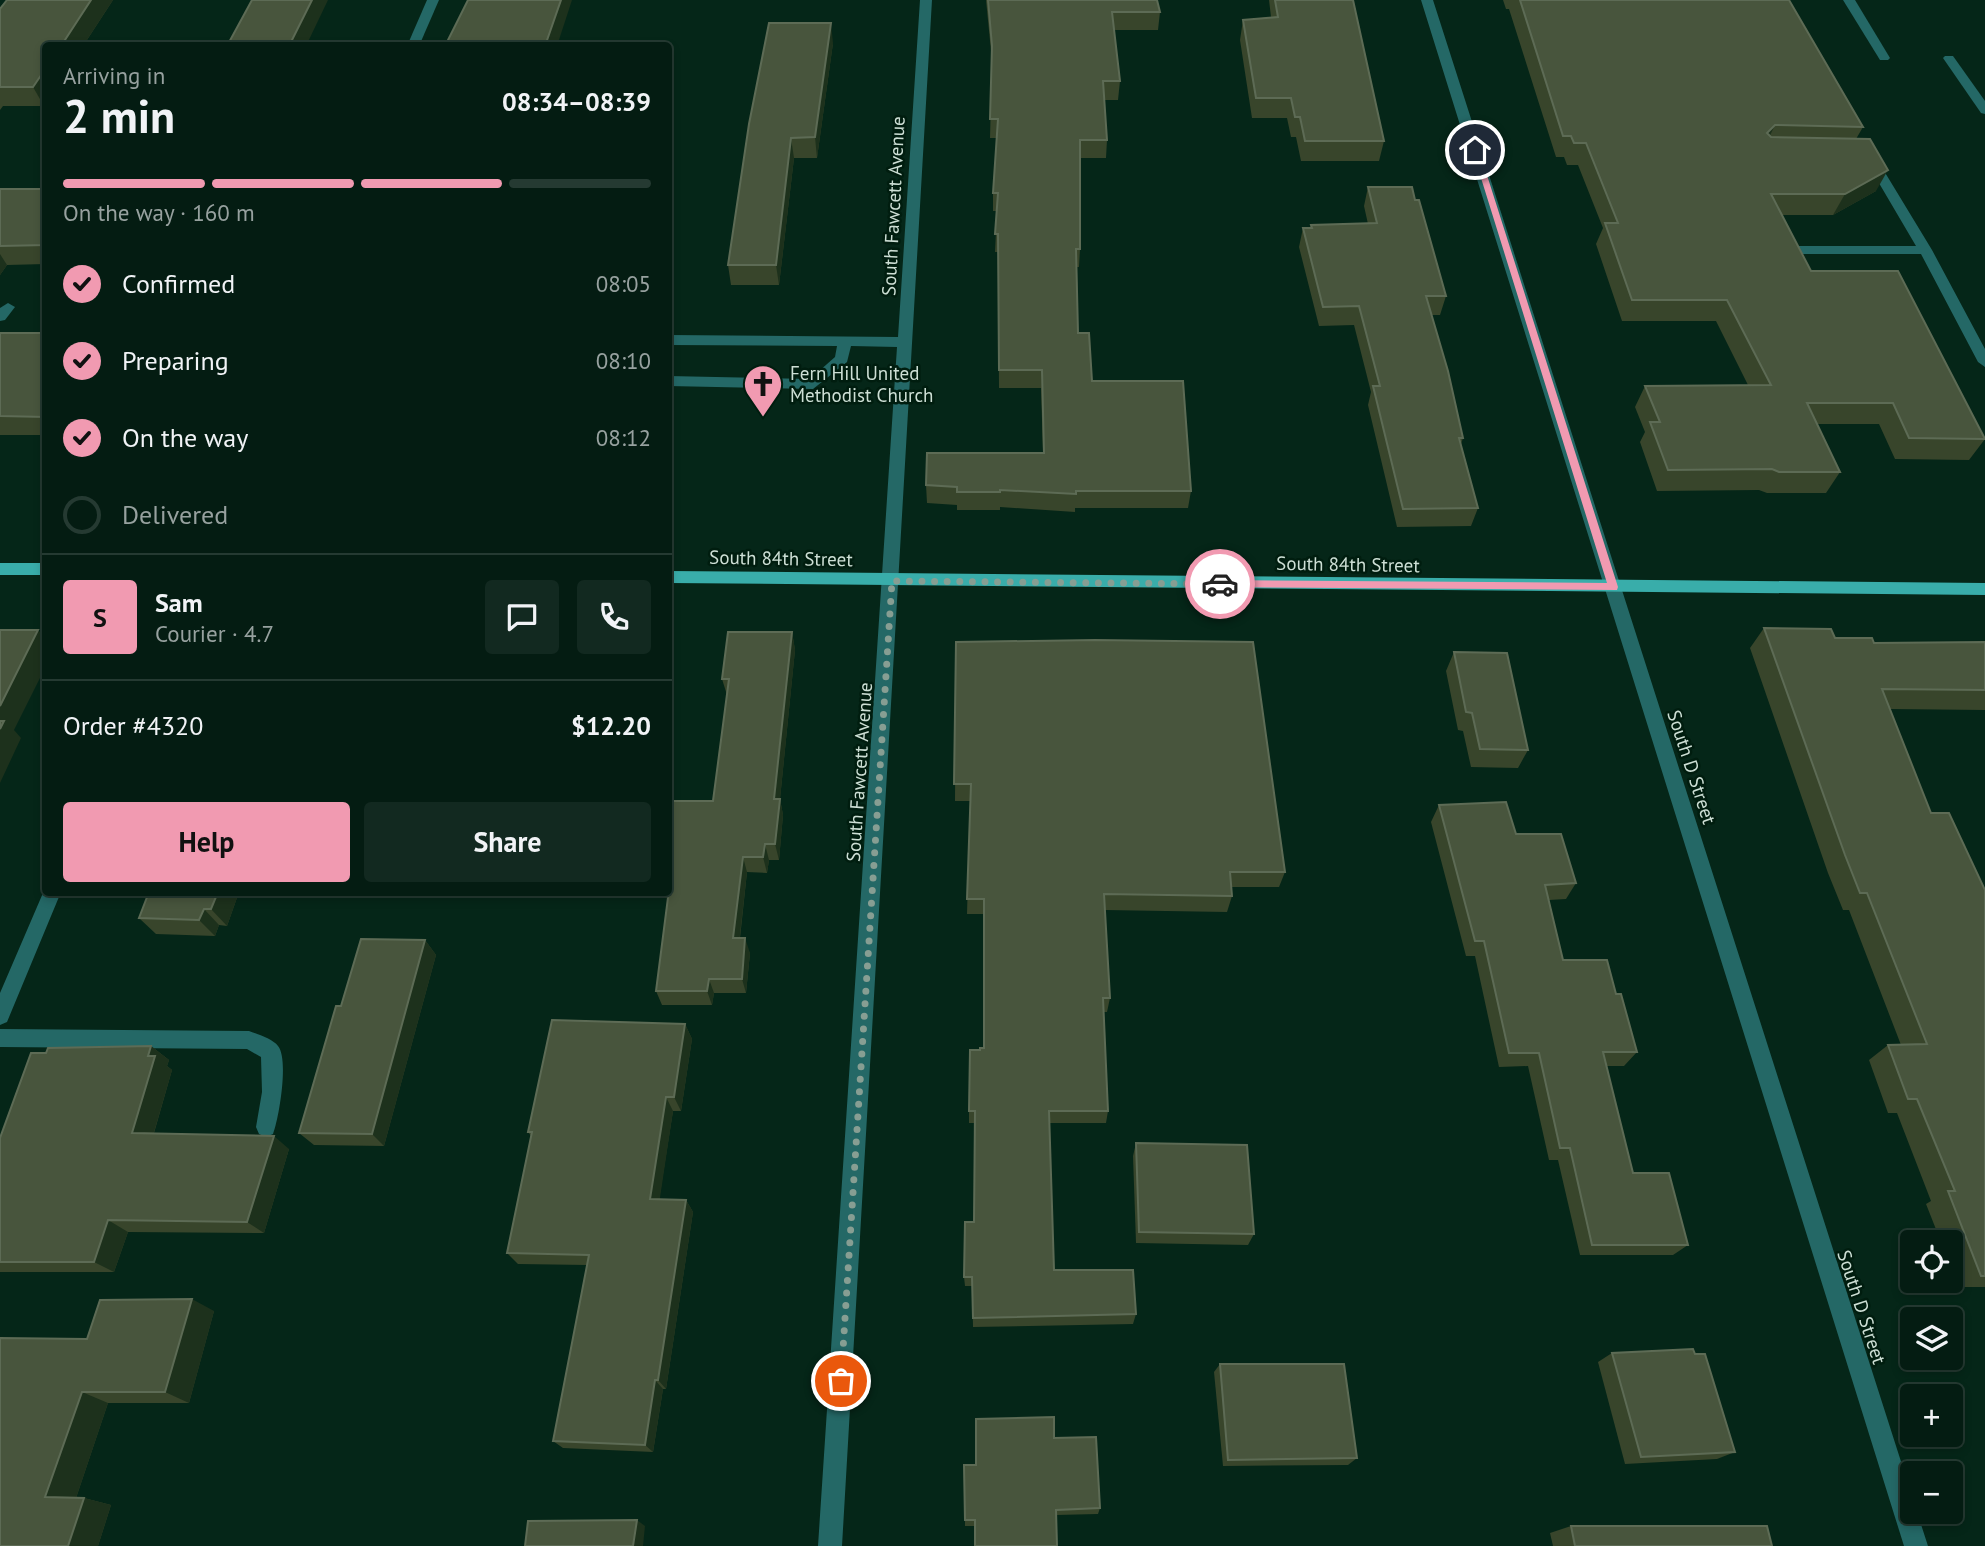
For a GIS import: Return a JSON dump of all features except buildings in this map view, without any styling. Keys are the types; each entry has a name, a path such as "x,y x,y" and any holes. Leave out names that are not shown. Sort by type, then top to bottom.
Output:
{"main road":[{"path":"0,569 42,569"},
{"name":"South 84th Street","path":"672,578 1985,589"}],"street":[{"path":"415,42 433,0"},
{"name":"South Fawcett Avenue","path":"830,1546 926,0"},
{"name":"South D Street","path":"1427,0 1916,1546"},
{"path":"1849,0 1884,58"},
{"path":"1949,58 1985,110"},
{"path":"1855,154 1868,154 1925,250 1985,362"},
{"path":"1795,250 1925,250"},
{"path":"672,340 906,342"},
{"path":"672,381 813,384 842,359 845,343"},
{"path":"0,1016 50,896"},
{"path":"0,1038 249,1040 271,1052 272,1092 266,1127"}],"way so far":[{"path":"841,1381 892,581 1220,584"}],"place":[{"name":"Fern Hill United Methodist Church","path":"763,418"}],"route":[{"path":"1220,584 1613,587 1475,150"}]}
